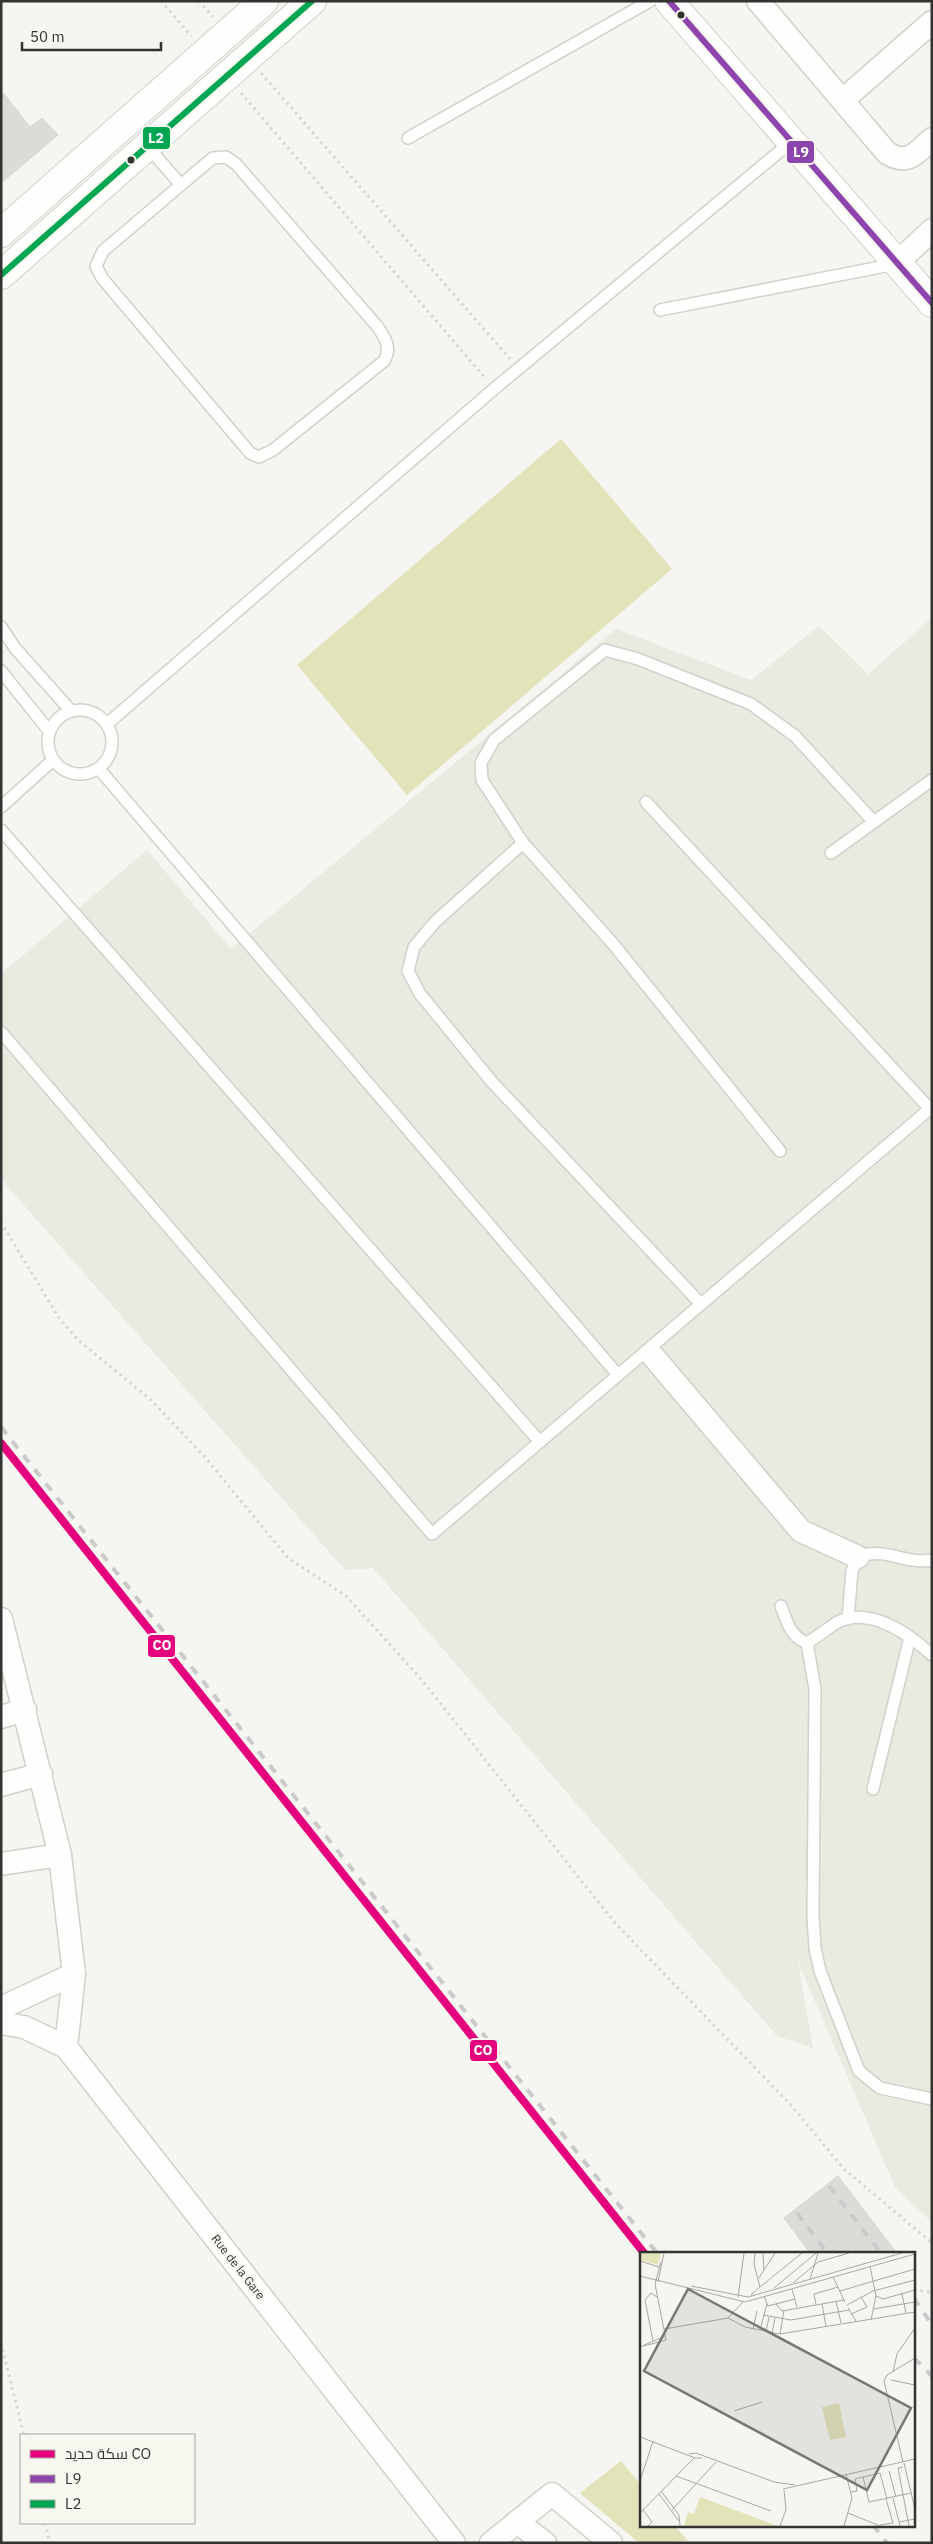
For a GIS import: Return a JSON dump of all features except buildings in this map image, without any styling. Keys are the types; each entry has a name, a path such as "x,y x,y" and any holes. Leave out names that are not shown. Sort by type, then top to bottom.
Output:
{"main road":[{"path":"1,233 264,1"},
{"path":"1,276 312,1"},
{"path":"669,1 932,303"},
{"path":"126,123 148,147"}],"street":[{"path":"758,1 887,153 896,159 904,160 912,156 932,139"},
{"path":"843,100 932,22"},
{"path":"897,263 932,230"},
{"path":"652,1355 801,1532 858,1557"},
{"path":"1,1619 5,1650 25,1710 42,1774 60,1855 74,1974 66,2047"},
{"path":"1,1717 25,1710"},
{"path":"1,1785 42,1774"},
{"path":"1,1864 60,1855"},
{"path":"1,2008 74,1974"},
{"name":"Rue de la Gare","path":"1,2023 24,2027 66,2047 454,2543"},
{"path":"491,2543 552,2494 611,2543"},
{"path":"517,2522 545,2543"}],"lane":[{"path":"408,138 650,1"},
{"path":"107,724 494,389 792,142"},
{"path":"148,147 181,185"},
{"path":"226,157 236,164 378,326 387,341 388,355 384,361 273,450 259,457 250,453 102,278 96,266 103,251 181,185 213,158 226,157"},
{"path":"660,310 897,263"},
{"path":"1,627 15,648 71,711"},
{"path":"780,1151 614,945 523,843 482,780 480,763 494,740 605,650 638,659 752,704 795,736 874,822"},
{"path":"1,671 50,731"},
{"path":"71,711 91,711 107,724 111,733 111,753 98,769 79,775 69,773 53,760 49,751 50,731 54,722 71,711"},
{"path":"1,807 53,760"},
{"path":"98,769 618,1375"},
{"path":"831,853 932,780"},
{"path":"1,1032 432,1534 931,1108 646,802"},
{"path":"1,830 540,1442"},
{"path":"523,843 435,922 414,947 408,971 420,994 492,1082 701,1304"},
{"path":"848,1619 852,1571 858,1557 871,1552 907,1559 932,1560"},
{"path":"781,1606 788,1627 797,1639 807,1643"},
{"path":"807,1643 836,1624 848,1619 871,1620 892,1625 932,1655"},
{"path":"872,1789 910,1637"},
{"path":"807,1643 814,1689 812,1916 820,1971 859,2071 880,2088 932,2099"}],"path":[{"path":"161,1 206,53"},
{"path":"199,1 228,34"},
{"path":"248,58 519,368"},
{"path":"227,77 494,389"},
{"path":"1,1222 59,1318 78,1340 150,1399 204,1456 288,1558 346,1596 421,1679 615,1923 790,2104 844,2169 932,2243"},
{"path":"916,2290 932,2292"},
{"path":"1,2344 24,2434"},
{"path":"45,2524 50,2543"}],"shaded area":[{"path":"932,618 932,2222 895,2187 798,1962 813,2048 777,2036 373,1568 345,1570 1,1179 1,974 147,850 231,949 616,629 751,680 819,626 868,674"}],"green space":[{"path":"561,439 672,569 407,795 297,665"},
{"path":"621,2461 640,2484 640,2526 675,2526 688,2541 639,2543 580,2493"}],"railway":[{"path":"1,1427 656,2252"},
{"path":"829,2186 880,2252"},
{"path":"797,2213 826,2252"},
{"path":"916,2301 932,2325"},
{"path":"916,2360 932,2376"},
{"path":"874,2526 887,2543"}],"rail line":[{"name":"CO","path":"1,1443 643,2252"}],"transit line":[{"name":"L2","path":"1,275 312,1"},
{"name":"L9","path":"669,1 932,303"}]}
